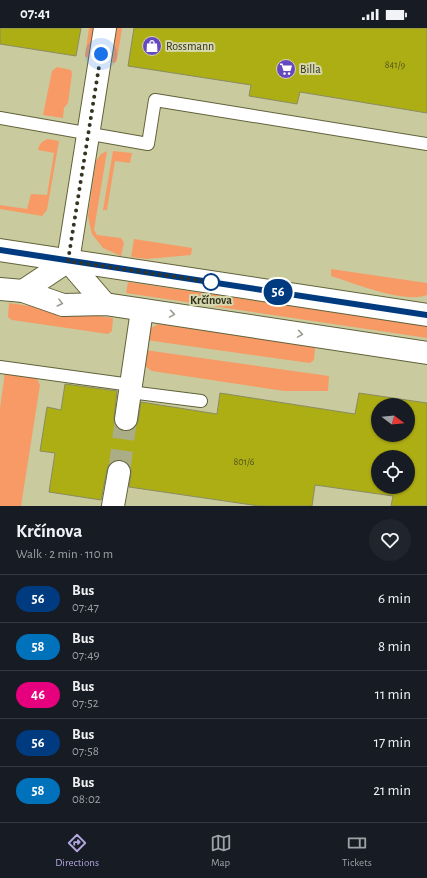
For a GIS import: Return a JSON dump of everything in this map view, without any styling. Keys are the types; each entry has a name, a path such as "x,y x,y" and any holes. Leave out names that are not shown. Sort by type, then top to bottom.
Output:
{"street":[{"path":"23,291 68,261 105,28"},
{"path":"0,250 427,315"},
{"path":"68,261 105,304"},
{"path":"0,289 23,291 63,305 105,304 427,353"},
{"path":"126,420 142,310"},
{"path":"113,506 119,472"}],"lane":[{"path":"0,118 148,144 155,100 427,144"},
{"path":"0,367 201,401"}],"shaded area":[{"path":"89,28 95,28 90,59 85,56"},
{"path":"117,28 122,28 117,60 115,63 112,62"},
{"path":"57,67 71,70 72,74 68,103 64,108 63,118 43,115 52,71"},
{"path":"48,139 59,141 47,210 42,216 0,209 0,205 27,209 31,194 47,195 54,153 38,150 41,143"},
{"path":"107,151 94,230 97,235 121,238 124,243 121,256 103,248 92,234 88,216 96,161 101,154"},
{"path":"113,151 132,153 130,163 115,161 107,210 103,210"},
{"path":"134,239 192,248 191,255 147,259 131,257"},
{"path":"331,269 427,283 427,295 406,297 379,292 331,276"},
{"path":"128,282 427,326 427,338 126,293"},
{"path":"9,303 113,318 112,331 108,334 12,320 8,317"},
{"path":"158,324 315,347 314,360 310,363 146,340 151,328"},
{"path":"145,350 329,376 328,391 284,391 152,371 144,364"},
{"path":"5,372 32,375 37,379 40,385 21,506 0,506 0,408"}],"building":[{"path":"0,28 81,28 76,56 0,44"},
{"path":"134,28 427,28 427,113 300,92 297,104 249,96 251,85 128,66"},
{"path":"65,384 117,391 114,423 118,429 125,431 131,430 136,426 141,402 217,414 220,393 355,414 359,393 393,398 371,398 371,442 415,442 415,401 427,403 427,506 391,506 393,496 379,494 415,494 415,450 371,450 371,493 315,485 312,506 259,506 129,487 131,468 127,463 121,460 114,460 109,464 101,500 49,492 55,453 40,451 47,407 61,410"}],"tunnel":[{"path":"119,472 126,419"}],"bus line":[{"name":"56","path":"0,250 427,315"}],"place":[{"name":"Rossmann","path":"152,46"},
{"name":"Billa","path":"286,69"},
{"name":"Krčínova","path":"211,282"}],"route":[{"path":"101,54 68,261 211,282"}]}
